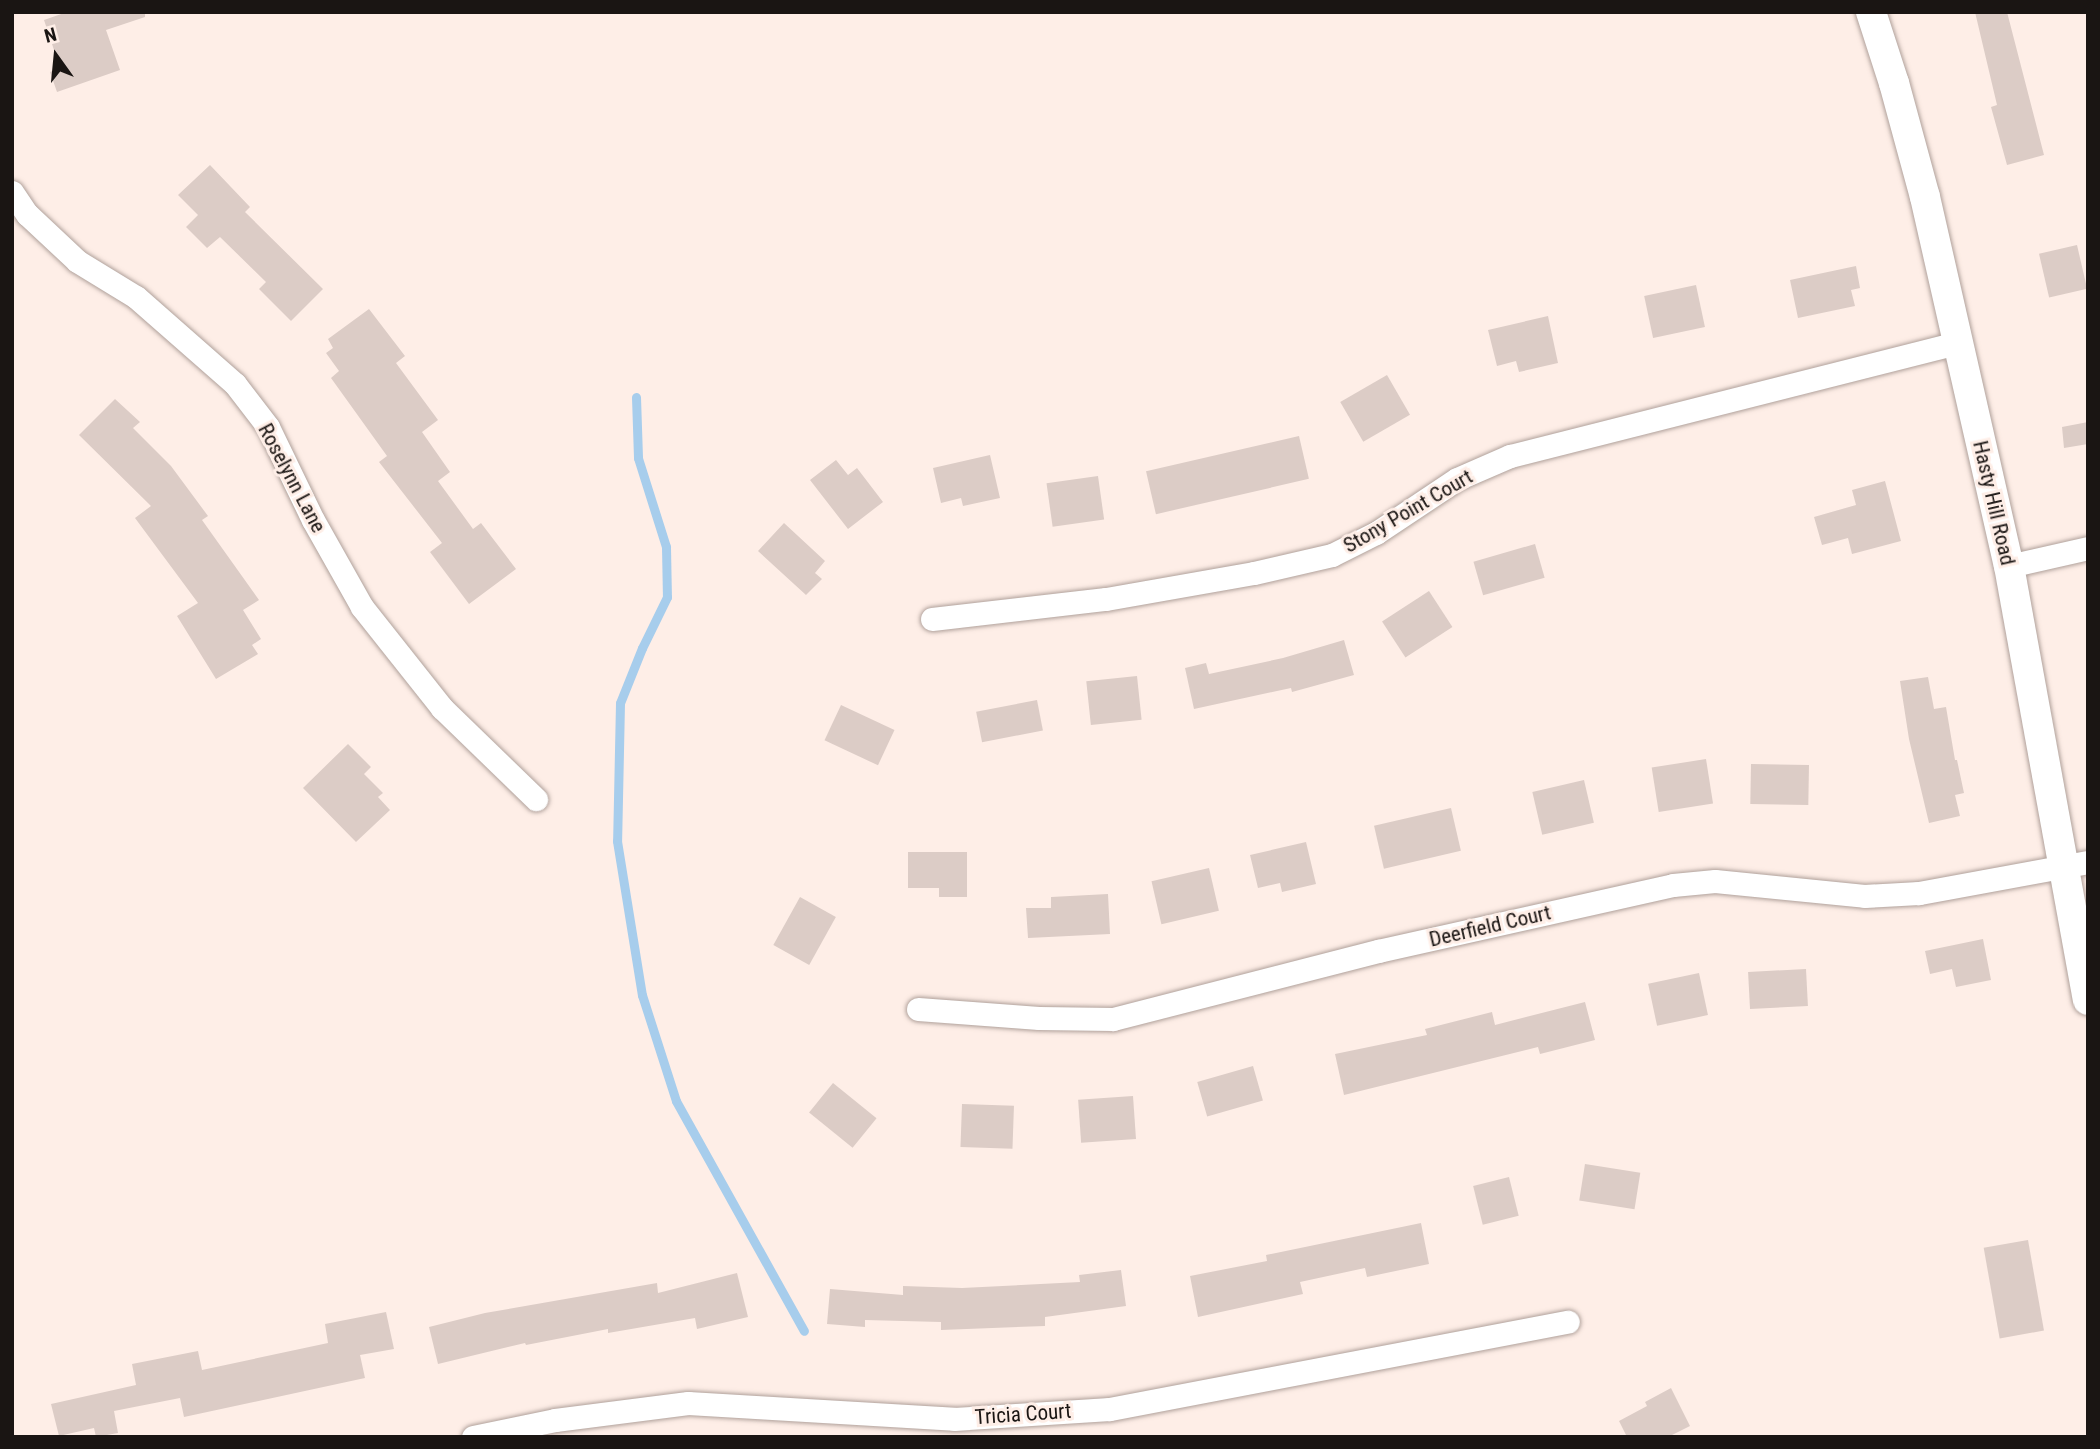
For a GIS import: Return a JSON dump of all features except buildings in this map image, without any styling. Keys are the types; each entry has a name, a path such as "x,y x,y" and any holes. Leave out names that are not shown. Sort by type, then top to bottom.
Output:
{"street":[{"name":"Hasty Hill Road","path":"1871,12 1894,83 1925,197 2077,864 2088,1000"},
{"name":"Roselynn Lane","path":"12,192 27,214 77,261 136,297 235,384 268,427 313,520 362,607 442,709 536,799"},
{"name":"Stony Point Court","path":"932,619 1106,599 1254,573 1332,555 1376,533 1457,479 1510,456 1957,343"},
{"path":"2009,566 2088,548"},
{"name":"Deerfield Court","path":"918,1009 1040,1018 1113,1019 1378,951 1673,885 1715,881 1864,896 1919,893 2077,864"},
{"name":"Tricia Court","path":"473,1437 555,1420 688,1403 954,1419 1110,1409 1568,1322"}],"waterway":[{"path":"636,397 638,458 666,547 667,597 642,648 620,703 617,841 642,995 676,1101 804,1331"}]}
